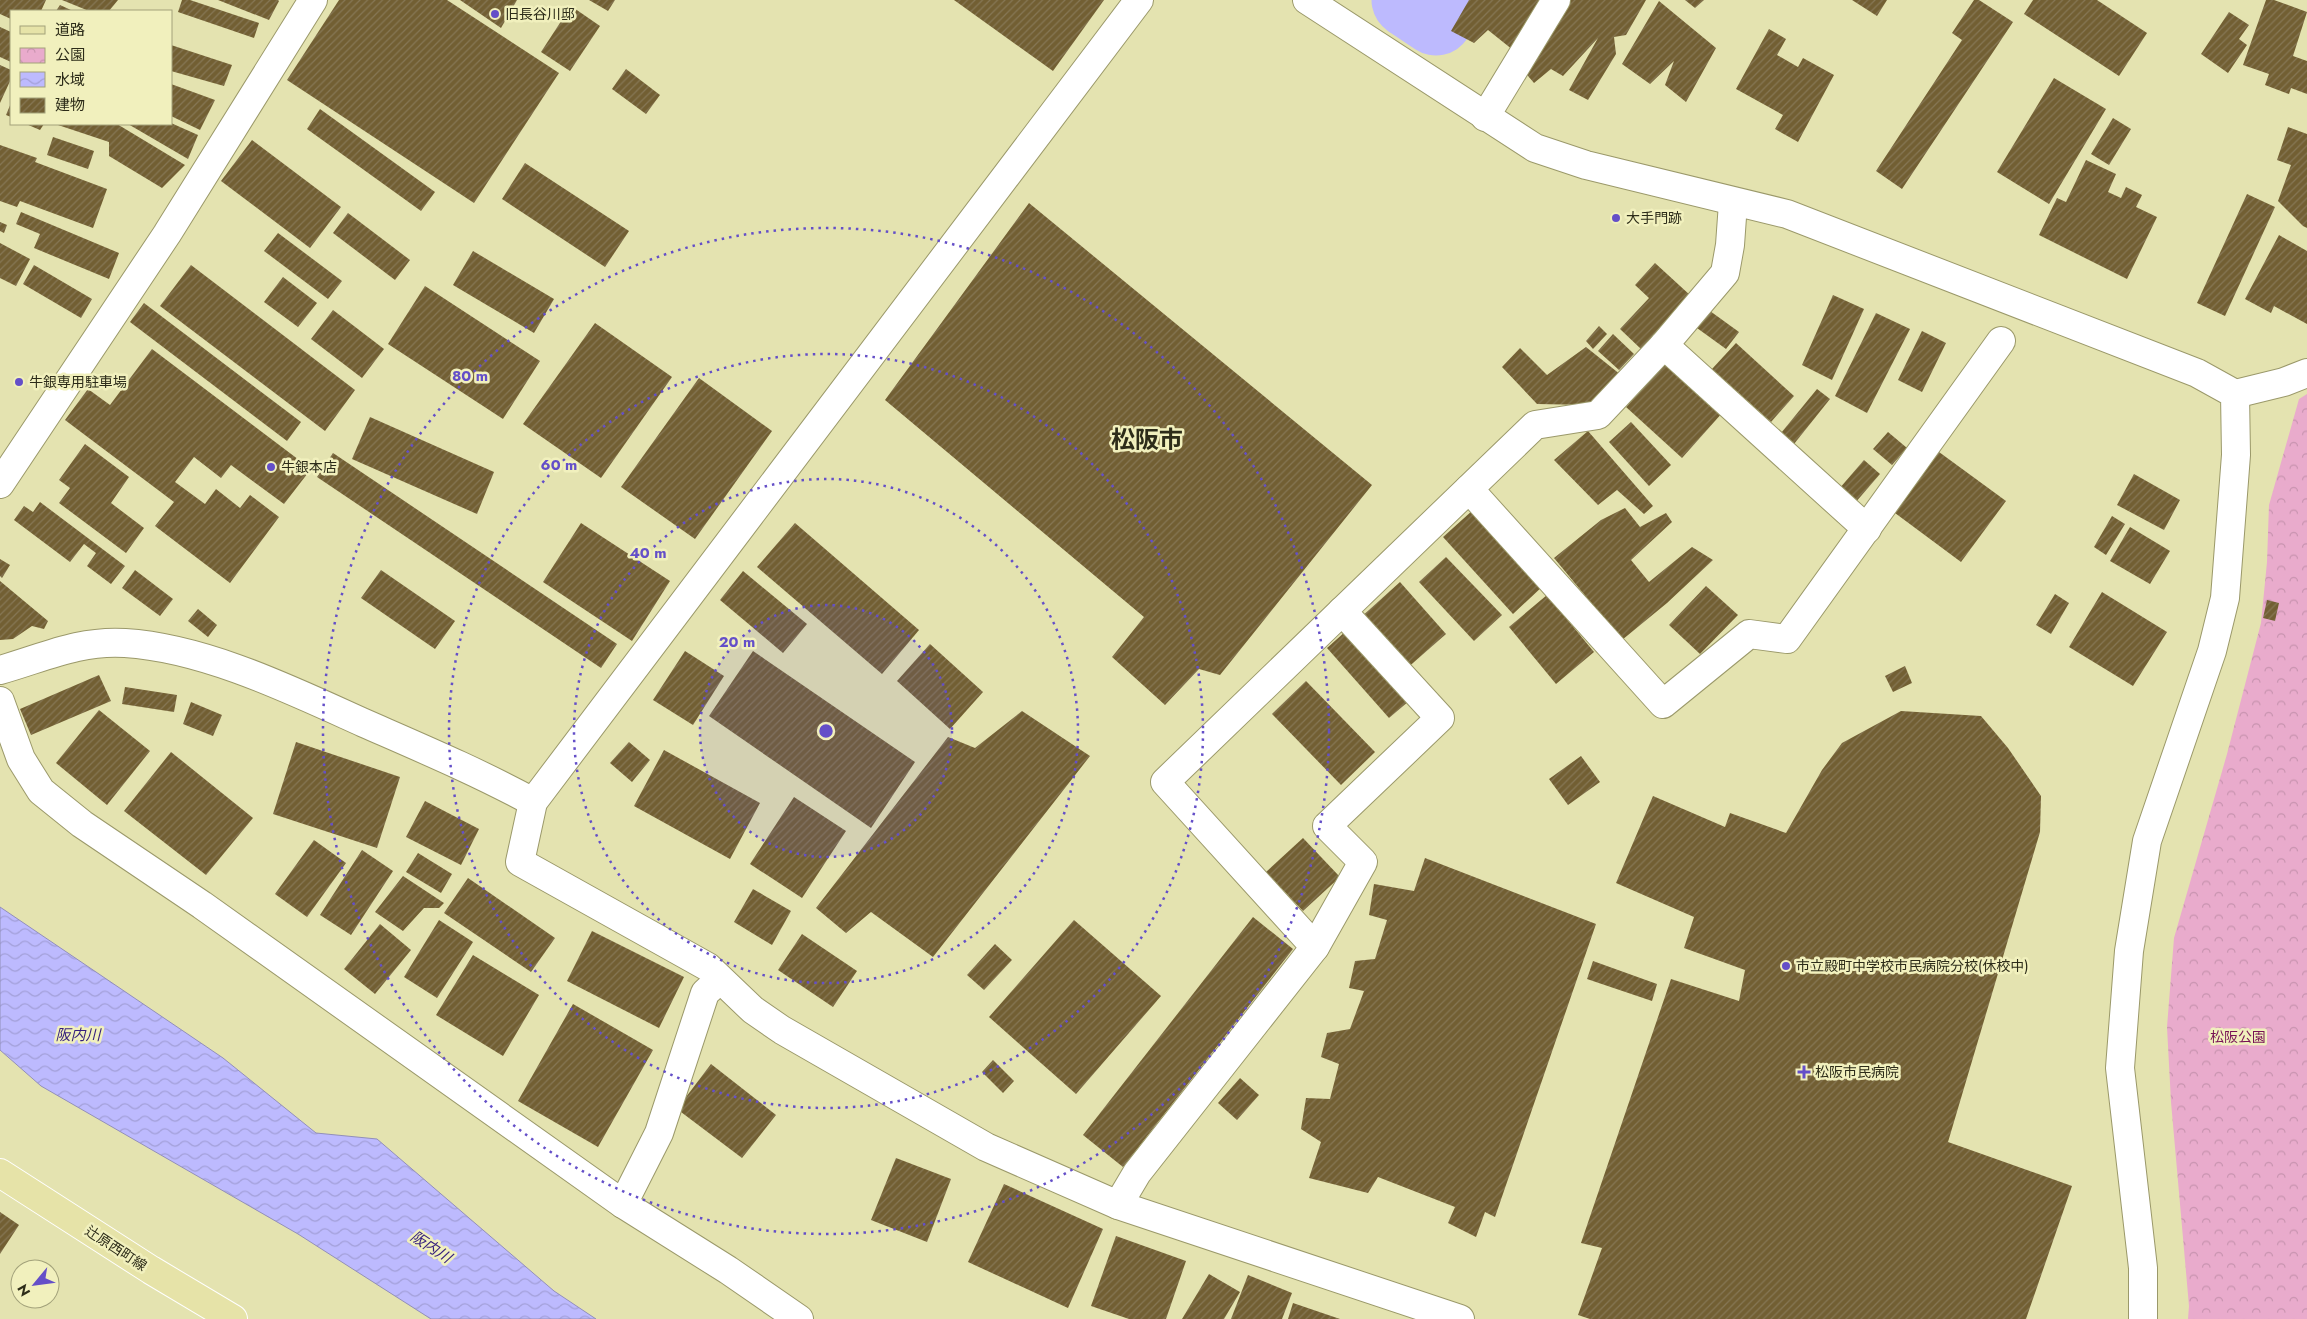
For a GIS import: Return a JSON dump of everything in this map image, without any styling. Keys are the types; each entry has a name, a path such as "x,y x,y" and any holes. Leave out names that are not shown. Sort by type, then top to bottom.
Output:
{"main road":[{"name":"辻原西町線","path":"0,1173 151,1270 234,1319"}],"street":[{"path":"0,484 168,234 313,0"},
{"path":"1139,0 532,802 520,862 708,967 719,980 753,1010 782,1030 986,1147 1118,1205 1460,1319"},
{"path":"1307,0 1535,148 1586,165 1733,203 1787,214 2197,373 2235,394 2284,382 2307,373"},
{"path":"1485,117 1556,0"},
{"path":"1315,948 1165,782 1535,425 1598,415 1664,345 1725,273 1730,245 1733,203"},
{"path":"1469,489 1663,704 1749,634 1787,639 2001,341"},
{"path":"1664,345 1867,528"},
{"path":"2143,1319 2143,1268 2120,1068 2129,951 2147,841 2212,651 2225,598 2236,455 2235,394"},
{"path":"1118,1205 1137,1173 1315,948 1363,862 1327,826 1440,718 1342,611"},
{"path":"0,670 60,650 95,643 125,643 161,647 209,659 380,730 494,780 532,802"},
{"path":"0,700 21,759 41,791 623,1204 728,1270 800,1319"},
{"path":"623,1204 659,1133 705,993 719,980"}],"green space":[{"name":"松阪公園","path":"2307,394 2307,1319 2188,1319 2189,1306 2171,1102 2167,1027 2174,938 2227,754 2261,623 2267,562 2269,505 2299,399"}],"water":[{"name":"阪内川","path":"0,907 223,1058 316,1133 377,1139 554,1291 596,1319 431,1319 298,1234 41,1086 0,1050"}],"building":[{"path":"0,0 46,0 41,10 10,10 10,19 0,14"},
{"path":"62,0 118,0 110,10 87,10"},
{"path":"182,0 190,0 259,23 254,38 178,12"},
{"path":"218,0 278,0 279,1 269,20"},
{"path":"339,0 447,0 559,73 474,203 287,80"},
{"name":"旧長谷川邸","path":"460,0 517,0 501,28"},
{"name":"旧長谷川邸","path":"589,0 615,0 608,11"},
{"path":"954,0 1104,0 1053,71"},
{"path":"1469,0 1543,0 1513,50 1488,30 1474,43 1451,31"},
{"path":"1568,0 1646,0 1626,35 1614,37 1616,54 1588,100 1569,90 1598,38 1563,76 1551,69 1534,83 1523,70"},
{"path":"1685,0 1704,0 1695,8"},
{"path":"1852,0 1887,0 1877,16"},
{"path":"1974,0 1979,0 2013,22 1902,189 1876,171 1962,40 1952,33"},
{"path":"2033,0 2097,0 2147,33 2119,76 2024,14"},
{"path":"2266,0 2274,0 2307,12 2293,56 2307,61 2307,94 2291,88 2289,94 2265,85 2269,74 2243,65"},
{"path":"1659,1 1716,48 1686,102 1665,85 1674,61 1650,84 1622,64"},
{"path":"60,5 71,10 57,10"},
{"path":"571,6 600,26 570,71 541,52"},
{"path":"2229,12 2249,25 2239,39 2247,45 2228,73 2201,54"},
{"path":"0,27 10,32 10,62 0,57"},
{"path":"1769,29 1786,39 1777,55 1798,67 1803,58 1834,75 1798,142 1775,129 1783,115 1736,89"},
{"path":"172,45 232,65 224,86 172,71"},
{"path":"0,65 10,70 10,81 0,103"},
{"path":"626,69 660,95 646,114 612,89"},
{"path":"2054,78 2106,109 2049,204 1997,172"},
{"path":"172,84 215,100 200,130 172,116"},
{"path":"10,105 10,117 6,115"},
{"path":"320,109 435,192 421,211 307,129"},
{"path":"2113,118 2131,129 2109,165 2091,154"},
{"path":"172,123 198,135 188,159 130,125 172,125"},
{"path":"28,125 43,125 40,130"},
{"path":"58,125 119,125 185,165 162,188 109,156 109,142"},
{"path":"2288,127 2307,134 2307,228 2278,201 2291,165 2277,160"},
{"path":"53,137 94,151 88,169 47,155"},
{"path":"252,140 341,207 310,248 221,181"},
{"path":"0,145 37,158 35,162 107,189 93,228 20,201 17,207 0,201"},
{"path":"2086,160 2116,174 2108,192 2121,198 2126,187 2142,195 2136,207 2157,217 2127,279 2039,235 2057,198 2066,202"},
{"path":"525,163 629,231 605,267 502,199"},
{"path":"2247,194 2275,207 2225,316 2197,303"},
{"path":"1029,203 1372,485 1220,675 1199,669 1165,705 1112,657 1144,617 885,400"},
{"path":"21,212 119,253 109,279 34,248 40,234 16,224"},
{"path":"348,213 410,260 395,280 333,233"},
{"path":"0,222 7,225 4,233 0,231"},
{"path":"278,233 342,281 328,299 264,251"},
{"path":"2279,235 2307,251 2307,324 2274,306 2271,313 2245,299"},
{"path":"0,243 30,259 16,286 0,278"},
{"path":"473,251 554,299 534,333 453,285"},
{"path":"1655,263 1691,296 1641,349 1620,329 1649,298 1635,285"},
{"path":"34,265 92,299 81,318 23,284"},
{"path":"191,265 355,390 325,431 160,306"},
{"path":"283,277 317,303 298,327 264,302"},
{"path":"425,286 540,361 503,419 388,344"},
{"path":"1833,295 1864,309 1832,380 1802,365"},
{"path":"144,303 301,422 287,441 130,322"},
{"path":"333,310 384,349 362,378 311,339"},
{"path":"1710,311 1739,332 1726,349 1697,328"},
{"path":"1876,313 1910,329 1867,413 1835,396"},
{"path":"595,323 672,377 601,478 523,424"},
{"path":"1599,326 1607,334 1593,349 1586,341"},
{"path":"1922,331 1946,343 1922,392 1898,380"},
{"path":"1613,334 1634,354 1619,370 1598,351"},
{"path":"1736,343 1794,396 1771,422 1712,369"},
{"path":"1586,347 1621,375 1589,405 1537,404 1502,367 1520,348 1547,375"},
{"name":"牛銀本店","path":"152,349 311,469 284,504 231,465 221,478 194,457 175,482 205,504 216,489 240,508 250,495 279,517 230,583 155,526 174,502 65,420 88,389 110,405"},
{"path":"1668,361 1723,412 1682,458 1626,407"},
{"path":"699,378 772,431 695,539 621,487"},
{"path":"1817,389 1830,399 1790,449 1777,438"},
{"path":"370,417 494,472 477,514 352,459"},
{"path":"1631,422 1671,465 1649,486 1609,442"},
{"path":"1588,431 1653,506 1644,514 1617,490 1598,505 1554,460"},
{"path":"1888,432 1907,448 1892,465 1873,449"},
{"path":"85,444 129,477 111,503 144,528 126,553 59,503 70,488 59,480"},
{"path":"1939,452 2006,501 1961,562 1895,513"},
{"path":"333,453 617,644 601,668 317,477"},
{"path":"1864,460 1880,474 1855,503 1839,489"},
{"path":"2134,474 2180,500 2164,530 2117,505"},
{"path":"40,502 125,566 111,584 87,566 96,553 84,544 70,562 14,520 24,506 33,512"},
{"path":"1625,508 1640,527 1666,513 1672,522 1631,560 1649,582 1692,547 1713,560 1667,603 1622,640 1554,558 1601,520"},
{"path":"1473,510 1543,586 1513,614 1443,537"},
{"path":"2112,516 2125,524 2106,555 2094,547"},
{"path":"581,523 670,581 632,641 543,582"},
{"path":"795,523 919,630 882,674 757,567"},
{"path":"2130,527 2170,551 2150,584 2110,561"},
{"path":"1446,557 1502,615 1474,641 1419,582"},
{"path":"0,559 10,565 2,578 0,576"},
{"path":"135,570 173,599 160,616 122,588"},
{"path":"381,570 455,621 435,649 361,598"},
{"path":"743,571 807,624 783,653 720,600"},
{"path":"0,581 48,621 44,629 32,626 13,639 0,640"},
{"path":"1400,582 1446,634 1405,670 1359,619"},
{"path":"1706,586 1738,615 1700,654 1669,625"},
{"path":"2102,592 2167,632 2133,686 2069,647"},
{"path":"2055,594 2069,603 2051,634 2036,625"},
{"path":"1547,595 1594,652 1556,684 1509,627"},
{"path":"2267,600 2279,603 2275,621 2263,618"},
{"path":"198,609 217,625 208,637 188,621"},
{"path":"1346,631 1409,701 1389,718 1327,648"},
{"path":"930,644 983,692 950,729 897,681"},
{"path":"685,651 724,676 693,725 653,700"},
{"path":"753,651 915,762 871,828 709,716"},
{"path":"1905,666 1912,683 1893,692 1885,676"},
{"path":"99,675 111,701 31,735 20,709"},
{"path":"1306,681 1375,752 1341,785 1272,714"},
{"path":"125,687 177,695 174,712 122,704"},
{"path":"191,702 222,715 213,736 183,724"},
{"path":"99,710 150,751 107,805 56,763"},
{"path":"1022,711 1090,756 933,957 871,912 846,933 816,908 948,737 975,748"},
{"name":"松阪市民病院","path":"1901,711 1981,716 2008,748 2041,796 2040,832 1948,1142 2072,1186 2026,1319 1590,1319 1578,1315 1602,1248 1581,1243 1671,979 1739,1001 1745,970 1684,948 1694,917 1616,883 1653,796 1725,827 1730,813 1786,833 1822,770 1842,743"},
{"path":"296,742 400,777 377,848 273,814"},
{"path":"629,742 650,760 632,782 610,763"},
{"path":"664,750 760,803 730,859 634,806"},
{"path":"171,752 253,818 206,875 124,811"},
{"path":"1581,756 1600,782 1568,805 1549,779"},
{"path":"794,797 846,831 802,898 750,864"},
{"path":"425,801 479,829 461,865 406,837"},
{"path":"1303,838 1340,877 1303,911 1266,872"},
{"path":"314,840 346,863 307,917 275,894"},
{"path":"362,850 393,871 351,935 320,915"},
{"path":"418,853 452,874 441,893 406,872"},
{"path":"1425,858 1596,924 1495,1217 1485,1212 1476,1237 1448,1223 1455,1207 1378,1177 1368,1193 1309,1178 1321,1142 1301,1129 1306,1098 1330,1099 1339,1064 1321,1057 1327,1033 1350,1029 1364,991 1349,988 1355,961 1375,959 1387,920 1369,915 1374,884 1414,891"},
{"path":"403,876 444,903 439,908 424,908 403,931 375,912"},
{"path":"468,878 555,938 531,972 444,913"},
{"path":"753,889 791,911 772,945 734,922"},
{"path":"1253,917 1293,949 1123,1167 1083,1135"},
{"path":"439,920 473,942 437,998 404,977"},
{"path":"1074,920 1161,996 1076,1094 989,1017"},
{"path":"380,924 411,950 375,994 344,969"},
{"path":"592,931 684,977 659,1028 567,981"},
{"path":"802,934 857,971 833,1007 778,970"},
{"path":"995,944 1012,960 984,990 967,975"},
{"path":"473,955 539,995 503,1056 436,1015"},
{"path":"1593,961 1657,984 1652,1001 1587,979"},
{"path":"573,1004 653,1050 598,1147 518,1101"},
{"path":"993,1060 1014,1081 1003,1093 982,1072"},
{"path":"711,1064 776,1115 742,1158 677,1109"},
{"path":"1240,1078 1259,1095 1237,1120 1218,1103"},
{"path":"896,1158 951,1179 927,1242 871,1220"},
{"path":"1004,1184 1103,1229 1068,1308 968,1262"},
{"path":"0,1212 19,1225 0,1254"},
{"path":"1116,1236 1186,1261 1166,1319 1129,1319 1091,1306"},
{"path":"1209,1274 1240,1292 1224,1319 1182,1319"},
{"path":"1248,1275 1292,1293 1282,1319 1231,1319"},
{"path":"1293,1303 1340,1319 1288,1319"}],"waterway":[{"path":"1409,0 1436,18 1448,0"}],"place":[{"name":"旧長谷川邸","path":"495,14"},
{"name":"大手門跡","path":"1616,218"},
{"name":"牛銀専用駐車場","path":"19,382"},
{"name":"牛銀本店","path":"271,467"},
{"name":"市立殿町中学校市民病院分校(休校中)","path":"1786,966"},
{"name":"松阪市民病院","path":"1804,1072"}],"district":[{"name":"松阪市","path":"1147,439"}]}
